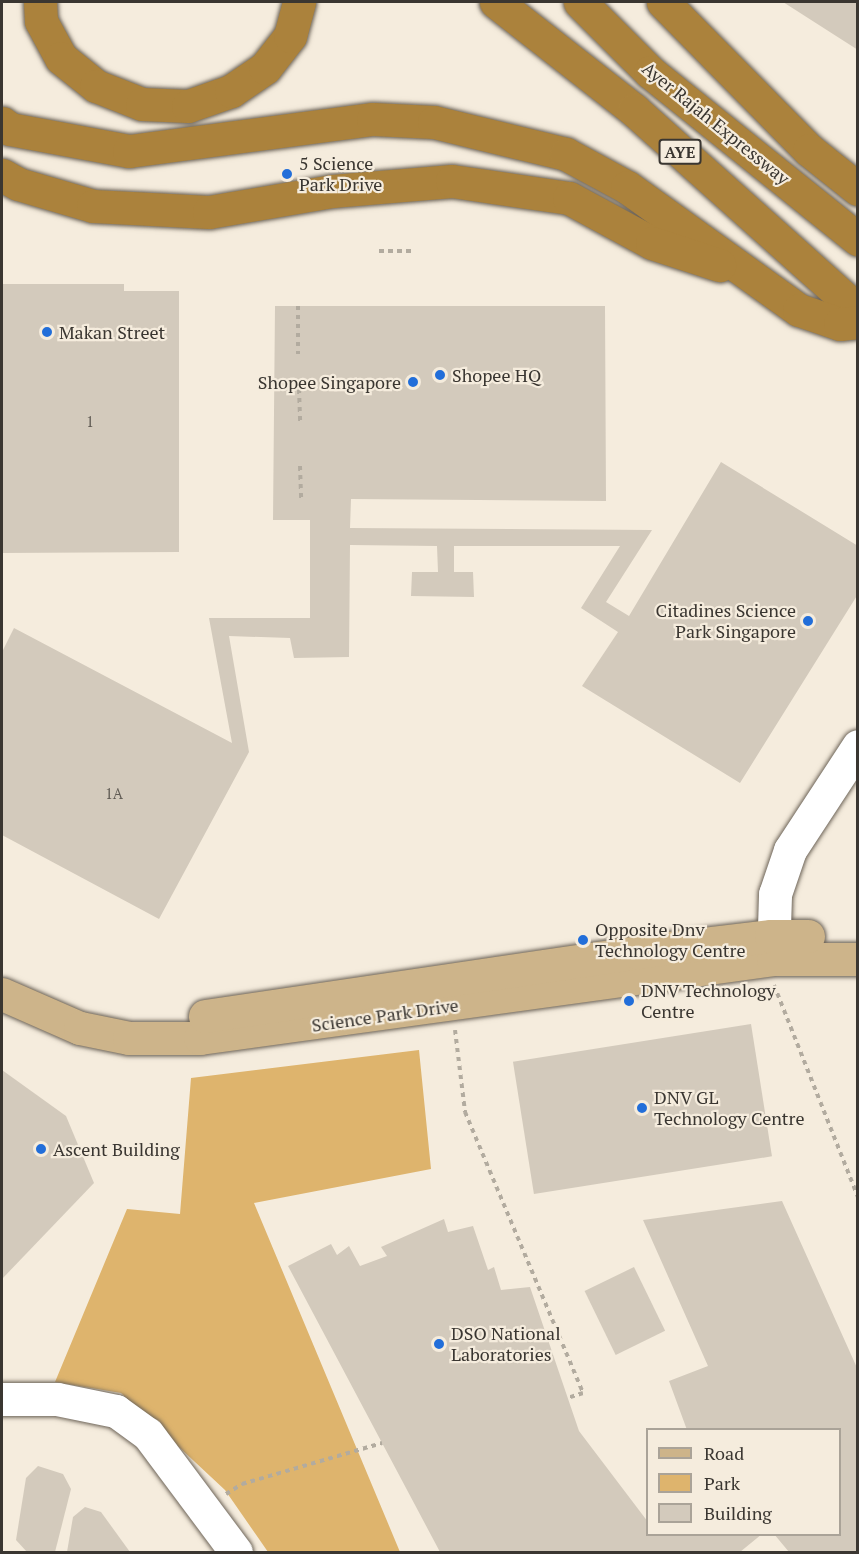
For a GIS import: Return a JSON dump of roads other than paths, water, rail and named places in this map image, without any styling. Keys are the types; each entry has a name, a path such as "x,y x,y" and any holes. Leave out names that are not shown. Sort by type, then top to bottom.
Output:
{"highway":[{"path":"40,2 41,21 61,58 96,86 141,104 188,106 231,91 265,68 290,36 299,2"},
{"name":"AYE","path":"496,2 633,110 858,310"},
{"name":"Ayer Rajah Expressway","path":"580,2 650,72 858,239"},
{"path":"663,2 809,150 858,189"},
{"path":"2,123 10,129 129,151 373,119 434,122 566,154 627,186 799,310 840,324 858,322"},
{"path":"2,175 93,206 209,212 332,191 452,181 569,198 652,243 752,276"}],"main road":[{"name":"Science Park Drive","path":"2,994 82,1018 130,1028 244,1035 772,948 854,948"},
{"name":"Science Park Drive","path":"2,975 82,1018"}],"lane":[{"path":"772,948 775,894 790,850 858,746"},
{"path":"2,1399 57,1399 116,1411 148,1434 236,1552"}],"place":[{"name":"5 Science Park Drive","path":"287,174"},
{"name":"Makan Street","path":"47,332"},
{"name":"Shopee HQ","path":"440,375"},
{"name":"Shopee Singapore","path":"413,382"},
{"name":"Citadines Science Park Singapore","path":"808,621"},
{"name":"Opposite Dnv Technology Centre","path":"583,940"},
{"name":"DNV Technology Centre","path":"629,1001"},
{"name":"DNV GL Technology Centre","path":"642,1108"},
{"name":"Ascent Building","path":"41,1149"},
{"name":"DSO National Laboratories","path":"439,1344"}]}
